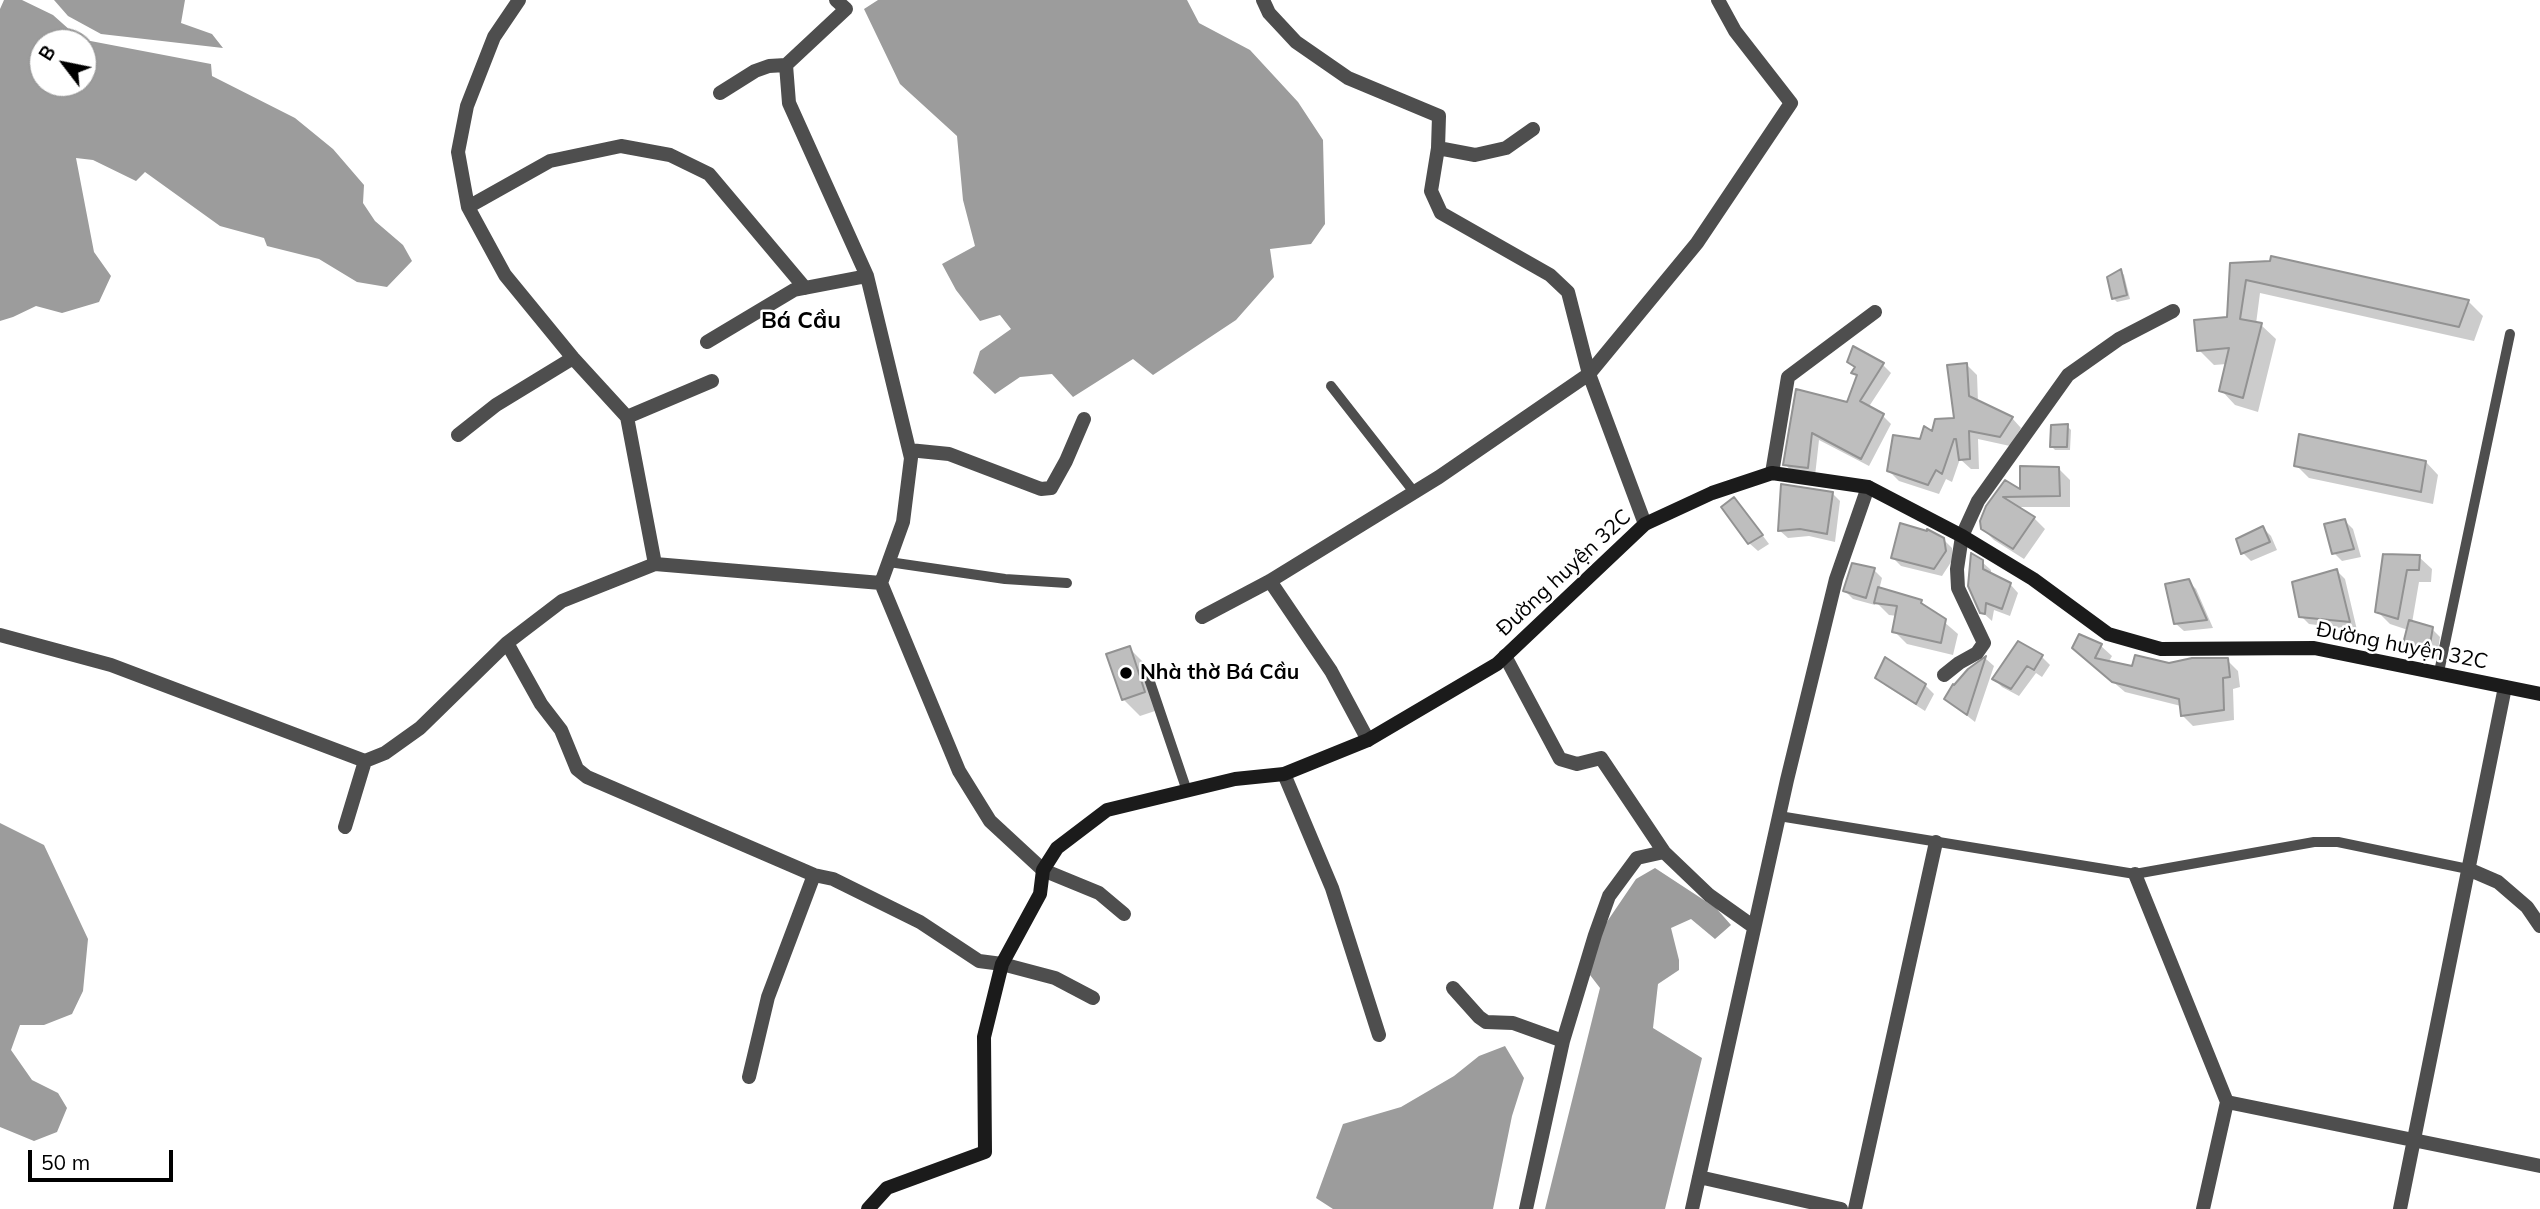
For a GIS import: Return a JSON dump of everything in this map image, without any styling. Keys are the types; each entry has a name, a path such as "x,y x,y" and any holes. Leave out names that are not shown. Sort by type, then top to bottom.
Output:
{"street":[{"path":"519,0 494,37 467,106 458,152 468,207 505,275 573,358 627,417 655,564"},
{"path":"720,93 755,71 769,66 786,65 846,9 836,0"},
{"path":"1263,0 1269,13 1296,42 1348,78 1439,116 1438,148 1431,191 1441,213 1550,275 1568,292 1589,374 1645,524"},
{"path":"1202,617 1269,581 1414,492 1589,374 1697,243 1791,103 1734,31 1718,0"},
{"path":"786,65 789,103 867,276 911,458 904,522 881,583 959,771 990,821 1044,870 1099,893 1124,914"},
{"path":"1438,148 1475,155 1506,148 1533,129"},
{"path":"468,207 550,161 621,146 670,155 709,174 805,288"},
{"path":"707,342 794,290 867,276"},
{"path":"1944,675 1978,653 1984,643 1958,588 1957,569 1962,536 1978,501 2068,375 2119,339 2173,311"},
{"path":"1772,473 1788,377 1875,312"},
{"path":"458,435 496,405 573,358"},
{"path":"627,417 712,381"},
{"path":"909,450 948,454 1041,489 1051,488 1084,419"},
{"name":"Đường huyện 32C","path":"869,1209 887,1188 985,1152 984,1037 1002,964 1040,894 1044,870 1057,848 1107,810 1235,779 1284,774 1368,740 1497,664 1645,524 1712,493 1772,473 1868,487 1962,536 2033,579 2108,634 2161,649 2314,648 2540,694"},
{"path":"1692,1209 1779,817 1836,579 1868,487"},
{"path":"0,635 111,665 365,761 386,753 420,728 507,643 562,601 655,564 881,583"},
{"path":"1269,581 1331,671 1368,740"},
{"path":"507,643 541,705 561,730 577,769 587,777 814,875 833,879 920,922 979,961 1055,978 1093,998"},
{"path":"1505,656 1560,759 1577,764 1601,758 1664,852 1709,895 1754,927"},
{"path":"2400,1209 2505,687"},
{"path":"345,827 365,761"},
{"path":"1284,774 1332,888 1379,1035"},
{"path":"1855,1209 1936,842"},
{"path":"1526,1209 1563,1041 1609,896 1637,858 1664,852"},
{"path":"2469,869 2498,882 2527,906 2540,926"},
{"path":"2135,874 2227,1102 2203,1209"},
{"path":"749,1077 768,997 814,875"},
{"path":"1453,988 1486,1022 1513,1023 1563,1041"},
{"path":"2227,1102 2540,1166"},
{"path":"1699,1177 1841,1209"}],"lane":[{"path":"2439,672 2510,334"},
{"path":"1331,387 1414,492"},
{"path":"889,562 1005,579 1067,583"},
{"path":"1147,673 1187,791"},
{"path":"1779,817 2135,874 2314,842 2338,842 2469,869"}],"shaded area":[{"path":"4,0 22,0 53,15 68,28 28,28 28,98 98,98 98,42 211,64 212,76 295,118 333,149 364,185 363,203 375,221 403,245 412,261 387,287 357,282 319,259 267,246 264,238 220,226 145,172 136,181 93,160 76,158 94,252 111,276 99,302 62,313 36,306 0,321 0,9"},
{"path":"54,0 185,0 181,23 212,34 223,48 101,34 98,28 90,28 68,16"},
{"path":"878,0 1187,0 1199,23 1250,50 1298,102 1323,140 1325,224 1311,244 1270,249 1274,277 1236,320 1153,375 1133,359 1073,397 1052,374 1020,377 995,394 973,373 980,351 1011,329 1000,315 980,321 956,290 942,264 975,246 963,200 957,136 900,84 864,9"},
{"path":"0,823 44,845 88,939 83,991 72,1014 44,1025 20,1025 11,1050 32,1080 58,1093 67,1108 57,1132 34,1141 0,1127"},
{"path":"1655,868 1716,908 1731,925 1715,939 1691,919 1671,928 1679,970 1658,984 1653,1028 1702,1058 1665,1209 1545,1209 1600,988 1590,975 1600,932 1636,879"},
{"path":"1505,1046 1524,1078 1512,1116 1493,1209 1333,1209 1316,1198 1343,1124 1401,1107 1454,1076 1479,1056"}],"building":[{"path":"2271,256 2469,300 2459,327 2246,280 2240,319 2262,323 2243,398 2219,391 2229,348 2197,351 2194,320 2227,317 2230,263 2270,261"},
{"path":"2121,269 2127,295 2112,299 2107,277"},
{"path":"1853,346 1884,363 1860,401 1884,414 1861,459 1812,433 1808,468 1783,465 1796,389 1847,402 1857,375 1851,373 1855,367 1847,362"},
{"path":"1967,363 1969,396 2013,417 2000,437 1969,431 1970,459 1959,460 1954,439 1942,474 1936,470 1928,485 1887,471 1893,435 1920,439 1924,426 1932,431 1935,419 1954,418 1947,365"},
{"path":"2068,424 2067,447 2050,447 2051,425"},
{"path":"2299,434 2426,461 2421,492 2294,466"},
{"path":"2020,466 2059,467 2060,496 2003,497 2035,517 2013,549 1981,529 1980,521 1986,506 2005,480 2020,489"},
{"path":"1781,484 1833,492 1827,534 1800,529 1778,531"},
{"path":"1734,497 1763,535 1748,544 1721,507"},
{"path":"2345,519 2354,549 2332,554 2324,524"},
{"path":"1900,523 1927,529 1944,538 1946,551 1934,569 1891,558"},
{"path":"2263,526 2270,542 2241,554 2236,539"},
{"path":"1971,553 1983,560 1983,569 2011,583 2002,609 1986,603 1985,614 1980,613 1968,586"},
{"path":"2383,554 2420,555 2419,570 2407,570 2398,619 2375,612"},
{"path":"1852,563 1875,568 1866,598 1843,591"},
{"path":"2337,569 2350,622 2299,617 2292,582"},
{"path":"2189,579 2207,620 2174,624 2165,584"},
{"path":"1878,587 1922,600 1921,603 1946,619 1941,643 1892,632 1897,606 1874,603"},
{"path":"2409,620 2433,627 2429,650 2403,644"},
{"path":"2079,634 2102,644 2095,658 2132,666 2135,655 2169,663 2192,658 2228,658 2230,677 2223,678 2224,710 2181,716 2179,699 2112,682 2072,648"},
{"path":"2018,641 2043,655 2034,670 2027,666 2011,689 1992,679"},
{"name":"Nhà thờ Bá Cầu","path":"1130,646 1145,692 1122,700 1106,654"},
{"path":"1986,656 1967,715 1944,699 1953,684"},
{"path":"1885,657 1926,684 1916,704 1875,678"}],"place":[{"name":"Nhà thờ Bá Cầu","path":"1126,673"}],"district":[{"name":"Bá Cầu","path":"801,321"}]}
